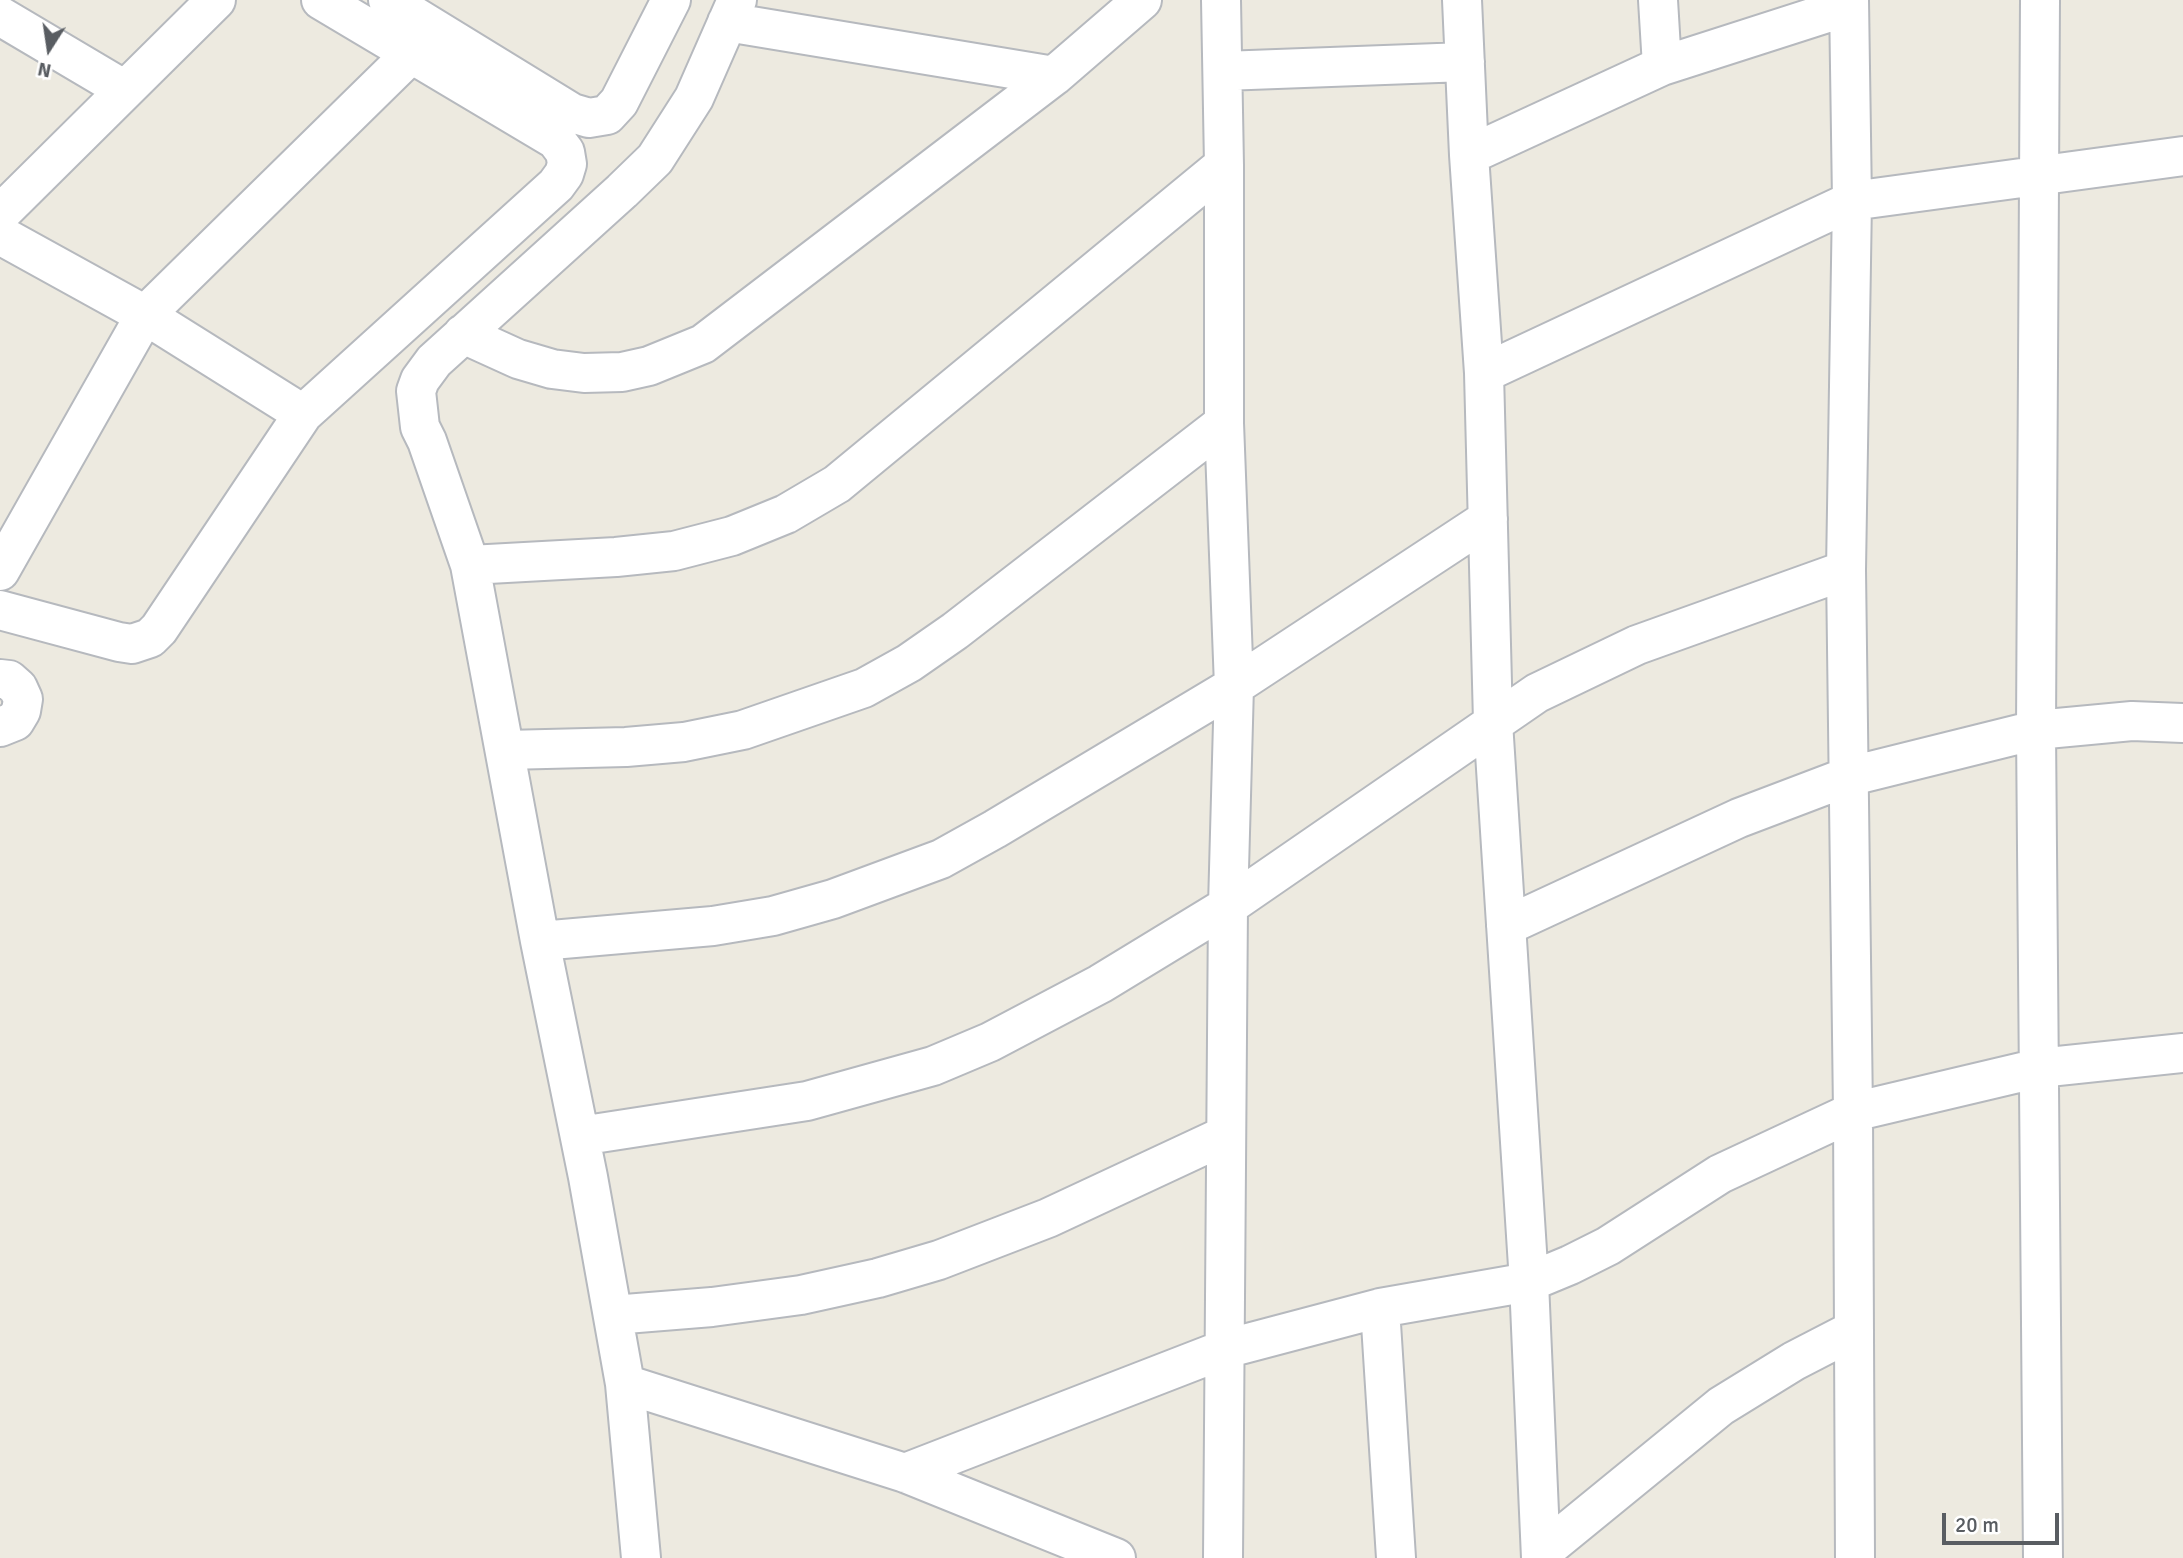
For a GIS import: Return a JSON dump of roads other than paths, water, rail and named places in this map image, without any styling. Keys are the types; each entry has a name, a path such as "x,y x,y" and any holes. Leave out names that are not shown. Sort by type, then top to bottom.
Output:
{"street":[{"path":"0,214 216,0"},
{"path":"0,610 119,642 132,644 150,638 159,629 303,414 565,174 565,152 556,140 321,0"},
{"path":"388,0 572,113 589,118 607,115 619,103 671,0"},
{"path":"463,334 518,359 574,372 622,372 649,366 703,344 1054,76 1142,0"},
{"path":"1221,0 1224,423 1234,686 1228,906 1223,1558"},
{"path":"1462,0 1469,155 1484,373 1493,722 1529,1282 1541,1556"},
{"path":"1658,0 1662,66"},
{"path":"2040,0 2036,730 2043,1558"},
{"path":"1469,155 1662,66 1849,3 1852,201 1846,570 1855,1558"},
{"path":"642,1558 625,1384 506,750 470,565 420,427 416,391 426,371 463,334 655,159 694,98 732,11 1054,76"},
{"path":"0,16 125,90"},
{"path":"0,570 145,315 411,54"},
{"path":"1223,71 1465,62"},
{"path":"1484,373 1852,201 2183,156"},
{"path":"470,565 674,551 732,536 786,514 837,484 1224,165"},
{"path":"0,235 145,315 303,414"},
{"path":"506,750 626,747 684,742 743,730 864,688 909,663 955,631 1224,423"},
{"path":"540,941 713,926 773,916 834,899 941,859 1234,686 1488,519"},
{"path":"580,1136 807,1101 933,1066 990,1042 1053,1010 1228,906 1536,694 1637,645 1846,570"},
{"path":"0,679 9,680 18,688 23,699 21,711 15,721 0,727"},
{"path":"1506,926 1739,818 1847,777 2036,730 2132,721 2183,723"},
{"path":"905,1473 1225,1349 1380,1308 1529,1282 1608,1245 1720,1174 1853,1112 2039,1068 2183,1053"},
{"path":"613,1315 801,1296 878,1278 939,1260 1048,1218 1226,1135"},
{"path":"1380,1308 1396,1558"},
{"path":"1541,1556 1721,1406 1794,1361 1854,1330"},
{"path":"625,1384 905,1473 1116,1558"}]}
